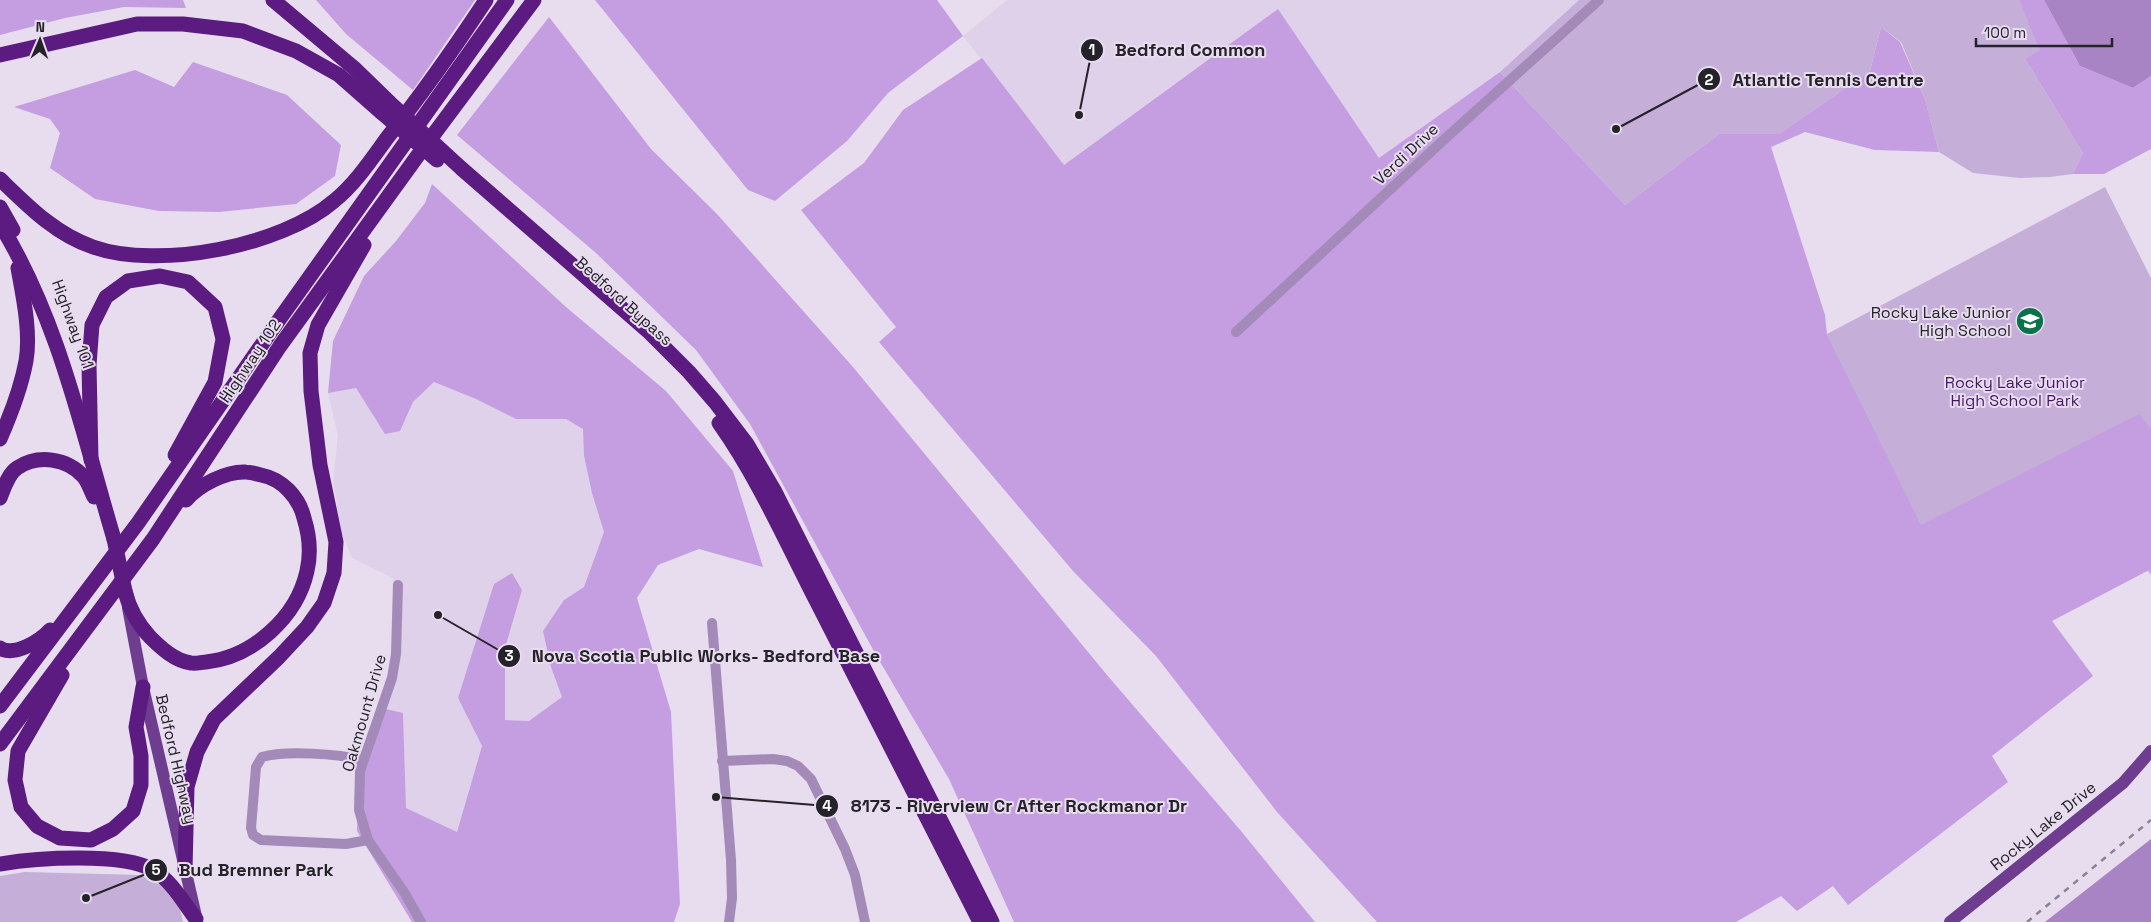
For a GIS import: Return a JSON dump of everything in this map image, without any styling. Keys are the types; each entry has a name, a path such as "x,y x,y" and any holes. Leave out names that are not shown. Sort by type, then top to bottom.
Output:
{"highway":[{"name":"Bedford Bypass","path":"273,0 354,68 385,107"},
{"path":"0,179 36,214 61,232 93,247 126,255 154,256 216,249 268,238 317,214 350,186 401,120 486,0"},
{"path":"492,21 501,0"},
{"name":"Highway 102","path":"0,706 138,523 281,317 507,0"},
{"name":"Highway 102","path":"0,744 136,562 280,346 416,158 534,0"},
{"name":"Bedford Bypass","path":"0,55 137,24 183,24 243,31 296,51 339,75 385,107 459,172 644,340 680,376 713,415 735,447 767,505 980,922"},
{"path":"185,870 187,787 197,752 214,719 279,657 307,627 324,603 334,573 336,542 320,465 311,391 310,353 318,325 330,302 416,158"},
{"name":"Bedford Bypass","path":"459,172 648,330 689,372 747,444 774,490 992,922"},
{"name":"Highway 101","path":"0,207 20,241 47,297 72,368 82,408 90,460"},
{"name":"Highway 101","path":"0,224 14,247 37,295 65,366 114,540 126,597 142,629 163,650 191,663 222,660 249,649 273,630 298,598 308,570 308,532 303,512 295,497 273,478 245,471 215,479 193,492 136,562"},
{"path":"0,439 13,408 26,360 26,308 14,247"},
{"path":"90,460 89,365 92,325 106,297 128,281 160,276 188,282 216,307 223,339 215,382 138,523"},
{"path":"0,498 6,483 16,468 34,461 54,459 71,466 84,478 114,540"},
{"path":"0,648 4,650 22,648 41,640 107,565"},
{"path":"94,618 18,751 15,780 21,807 37,826 60,838 91,840 113,829 133,811 141,785 141,756 136,727 143,687"},
{"path":"0,864 34,860 112,859 137,863 154,870 172,887 196,920"}],"main road":[{"name":"Bedford Highway","path":"126,597 143,687 196,920"},
{"name":"Rocky Lake Drive","path":"1950,922 2123,783 2151,751"}],"street":[{"name":"Verdi Drive","path":"1236,332 1448,136 1599,0"},
{"name":"Oakmount Drive","path":"398,585 396,654 392,678 360,771 359,810 368,840 404,892 421,922"},
{"path":"712,623 731,860 732,898 729,922"},
{"path":"363,760 335,756 272,754 262,757 256,767 250,828 253,835 261,840 346,844 368,840"},
{"path":"722,761 773,759 788,761 798,766 811,779 838,833 855,875 865,922"}],"shaded area":[{"path":"0,0 183,0 186,8 124,7 65,18 0,35"},
{"path":"316,0 475,0 413,90 346,34"},
{"path":"595,0 937,0 963,36 888,93 847,141 775,201 748,190"},
{"path":"1007,0 1579,0 1500,72 1379,158 1278,9 1064,165 963,36"},
{"path":"2019,0 2044,0 2080,66 2133,88 2151,76 2151,149 2104,174 2073,174 2083,153 2025,59 2040,50"},
{"path":"2044,0 2151,0 2151,76 2133,88 2080,66"},
{"path":"1278,9 1379,158 1500,72 1625,205 1719,134 1779,134 1870,71 1881,27 1900,42 1925,99 1939,152 1875,150 1805,132 1771,147 1825,315 1827,335 1921,525 2139,414 2151,429 2151,569 2052,621 2093,676 1992,756 2008,782 1848,905 1833,886 1797,911 1781,896 1736,922 1377,922 1277,812 1156,656 1073,571 879,342 896,327 801,210 864,163 903,110 982,58 1064,165"},
{"path":"549,17 651,149 717,214 853,367 1107,675 1241,831 1315,922 1014,922 949,779 876,655 750,424 696,350 596,253 457,135"},
{"path":"193,62 287,95 341,145 335,176 296,204 219,212 159,211 95,199 50,168 60,133 50,119 14,107 135,70 174,87"},
{"path":"432,184 566,307 666,391 733,471 763,567 699,549 658,565 637,598 671,712 680,904 674,922 412,922 357,831 358,771 377,707 403,713 406,808 457,832 482,746 458,698 494,584 512,573 522,590 505,648 505,720 529,721 562,697 551,667 543,631 564,600 584,587 604,532 592,493 584,456 583,429 566,419 516,419 476,399 434,382 413,402 400,431 385,434 356,388 328,393 333,341 364,276 396,241 425,203"},
{"path":"434,382 476,399 516,419 566,419 583,429 584,456 592,493 604,532 584,587 564,600 551,667 563,697 529,721 505,721 505,648 522,590 512,574 471,659 458,698 482,746 457,832 406,808 403,713 377,707 391,662 393,578 352,558 341,531 333,481 338,436 328,393 356,388 364,401 400,431 413,402"},
{"path":"2151,839 2151,922 2045,922"}],"green space":[{"path":"1579,0 2019,0 2041,50 2025,59 2083,153 2073,174 2020,178 1973,173 1939,152 1925,99 1901,42 1881,27 1870,71 1779,134 1719,134 1625,205 1500,72"},
{"name":"Rocky Lake Junior High School Park","path":"2105,187 2151,278 2151,575 2107,522 1913,548 1810,343"},
{"path":"25,872 140,875 162,886 180,909 183,922 0,922 0,876"}],"railway":[{"path":"2027,922 2151,820"}],"place":[{"name":"Bedford Common","path":"1079,115"},
{"name":"Atlantic Tennis Centre","path":"1616,129"},
{"name":"Rocky Lake Junior High School","path":"2030,321"},
{"name":"Nova Scotia Public Works- Bedford Base","path":"438,615"},
{"name":"8173 - Riverview Cr After Rockmanor Dr","path":"716,797"},
{"name":"Bud Bremner Park","path":"86,898"}]}
